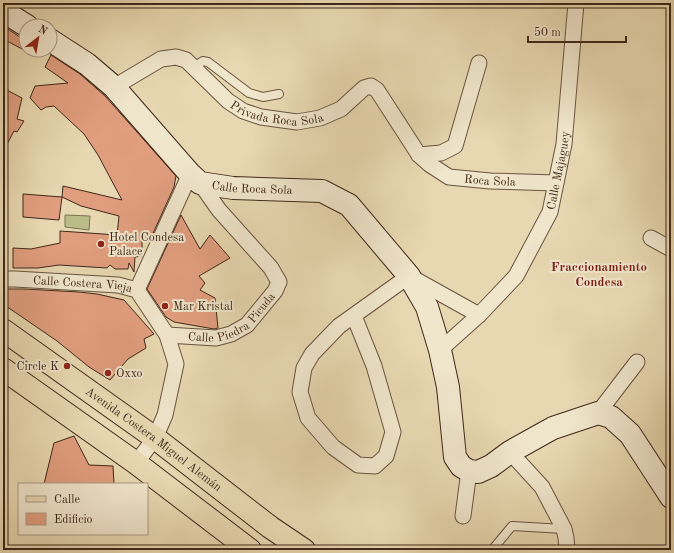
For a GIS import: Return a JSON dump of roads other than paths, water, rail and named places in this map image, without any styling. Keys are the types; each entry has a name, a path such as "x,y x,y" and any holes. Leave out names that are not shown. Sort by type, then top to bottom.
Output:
{"main road":[{"path":"3,11 18,20"},
{"name":"Calle Piedra Picuda","path":"58,45 87,64 114,86 195,178"},
{"name":"Calle Roca Sola","path":"195,178 233,188 322,191 349,205 409,276 427,306 440,350 448,387 455,457 461,466 469,471"},
{"name":"Avenida Costera Miguel Alemán","path":"3,330 155,438 270,526 304,550"},
{"path":"3,369 136,463 250,550"},
{"path":"469,471 478,472 491,466 510,452 553,428 598,412 611,417 630,434 671,497"}],"street":[{"name":"Calle Majaguey","path":"440,350 479,315 516,276 550,212 564,144 576,3"},
{"name":"Privada Roca Sola","path":"114,86 161,59 176,57 186,60 195,66 228,101 243,111 261,117 297,122 320,118 341,109 364,88 371,86 377,90 424,160"},
{"path":"424,160 456,146 479,63"},
{"name":"Roca Sola","path":"424,160 448,177 490,181 556,183"},
{"path":"137,290 195,178"},
{"name":"Calle Piedra Picuda","path":"167,335 216,338 231,334 247,325 275,291 279,282 271,268 219,210 195,178"},
{"path":"651,238 671,249"},
{"path":"354,316 374,366 393,432 386,456 375,466 358,465 333,447 308,418 300,392 304,368 312,354 339,326 409,276 479,315"},
{"name":"Calle Costera Vieja","path":"3,279 118,285 137,290 167,335 176,364 165,415 155,438 136,463"},
{"path":"598,412 637,362"},
{"path":"510,452 542,487 564,529 567,550"},
{"path":"463,516 469,471"}],"lane":[{"path":"195,66 203,61 208,62 249,93 263,97 279,94"},
{"path":"492,550 512,526 564,529"}],"place":[{"name":"Hotel Condesa Palace","path":"101,244"},
{"name":"Mar Kristal","path":"165,306"},
{"name":"Circle K","path":"67,366"},
{"name":"Oxxo","path":"108,373"}],"district":[{"name":"Fraccionamiento Condesa","path":"599,274"}]}
